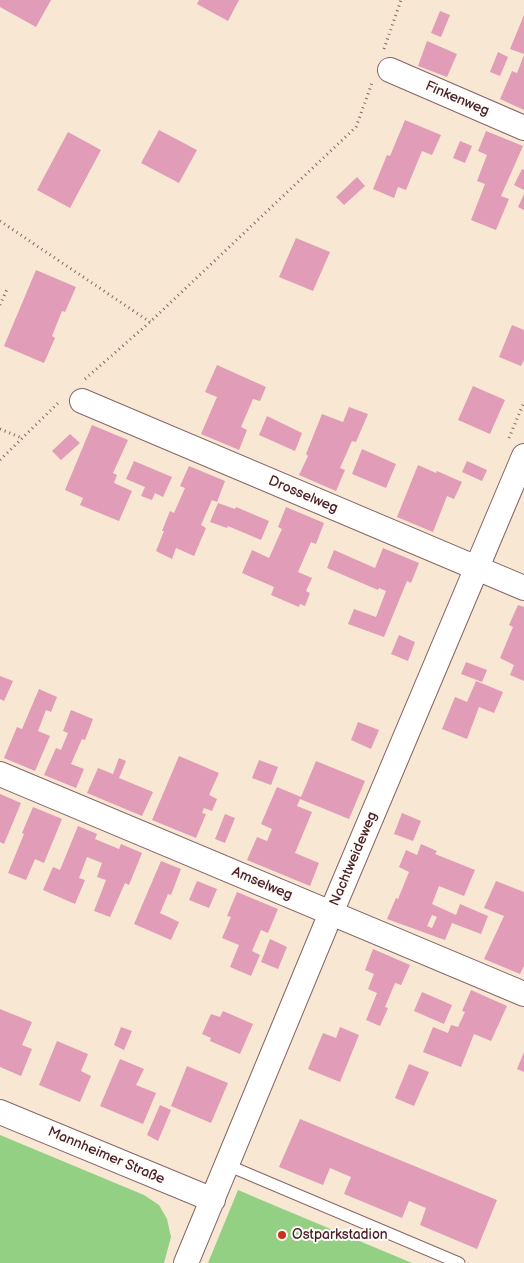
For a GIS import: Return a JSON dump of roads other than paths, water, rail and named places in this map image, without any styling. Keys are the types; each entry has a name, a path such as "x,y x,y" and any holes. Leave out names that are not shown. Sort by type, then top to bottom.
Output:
{"street":[{"name":"Finkenweg","path":"382,68 524,128"},
{"name":"Drosselweg","path":"77,392 524,588"},
{"name":"Nachtweideweg","path":"186,1263 524,456"},
{"name":"Amselweg","path":"0,774 524,994"},
{"name":"Mannheimer Straße","path":"0,1112 213,1200"}],"lane":[{"path":"227,1165 459,1263"}],"place":[{"name":"Ostparkstadion","path":"282,1235"}]}
